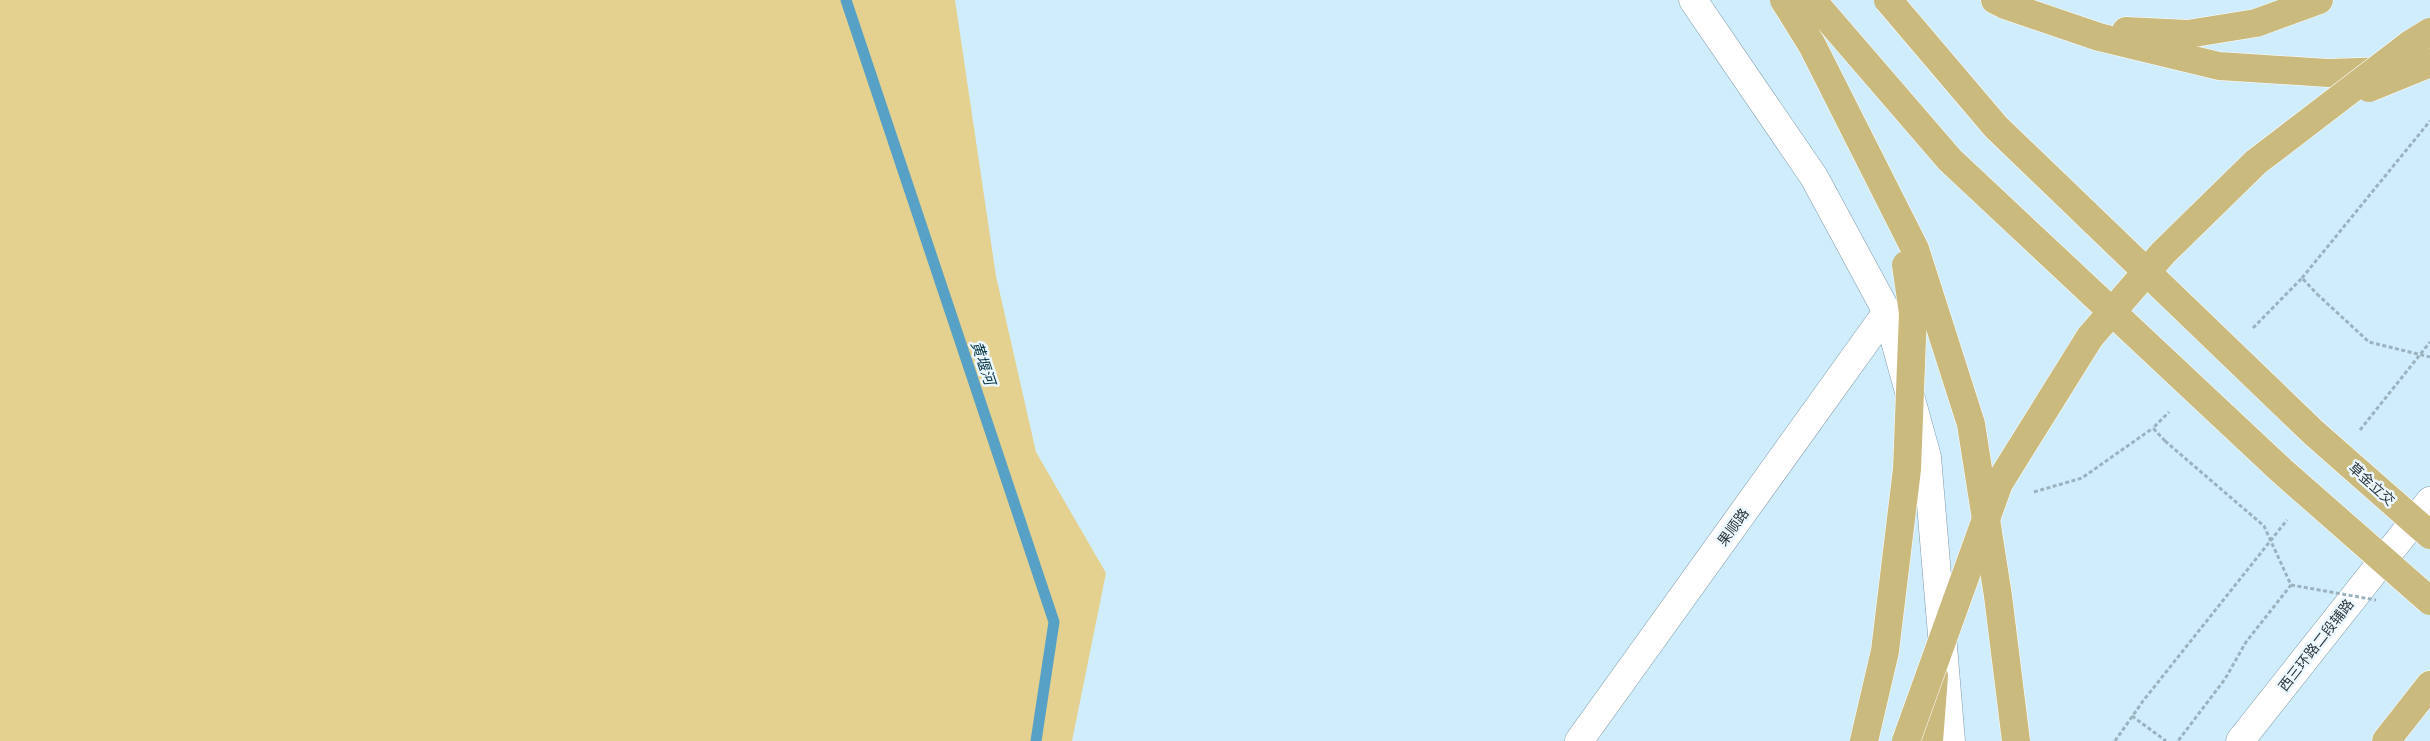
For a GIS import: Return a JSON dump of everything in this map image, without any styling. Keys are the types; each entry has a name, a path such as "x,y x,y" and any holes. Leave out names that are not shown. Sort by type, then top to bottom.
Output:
{"highway":[{"path":"1784,0 1812,45 1916,250 1971,424 1998,596 2016,741"},
{"path":"1812,0 1950,160 2282,472 2430,601"},
{"name":"草金立交","path":"1888,0 1996,127 2314,433 2430,535"},
{"path":"1996,0 2005,5 2099,37 2219,66 2328,74 2430,69"},
{"path":"2074,28 2188,34 2256,24 2319,0"},
{"path":"1906,741 1999,483 2090,337 2163,254 2256,162 2409,45 2430,32"},
{"path":"2333,103 2430,63"},
{"path":"1864,741 1885,651 1907,469 1913,313 1900,219"},
{"path":"1929,741 1936,655"},
{"path":"2386,741 2430,684"}],"main road":[{"path":"1693,0 1814,177 1887,312 1927,457 1951,741"},
{"name":"果顺路","path":"1579,741 1887,312"},
{"name":"西三环路二段辅路","path":"2240,741 2430,501"}],"path":[{"path":"2302,278 2430,121"},
{"path":"2317,294 2369,342 2430,357"},
{"path":"2355,436 2430,342"},
{"path":"2026,494 2082,478 2153,428"},
{"path":"2165,441 2264,526 2291,585"},
{"path":"2115,741 2132,716 2293,514"},
{"path":"2291,585 2379,601"},
{"path":"2178,741 2225,679 2246,642 2291,585"},
{"path":"2132,716 2166,741"}],"shaded area":[{"path":"0,0 955,0 996,276 1036,452 1106,573 1072,741 0,741"}],"waterway":[{"name":"黄堰河","path":"846,0 1054,622 1036,741"}]}
